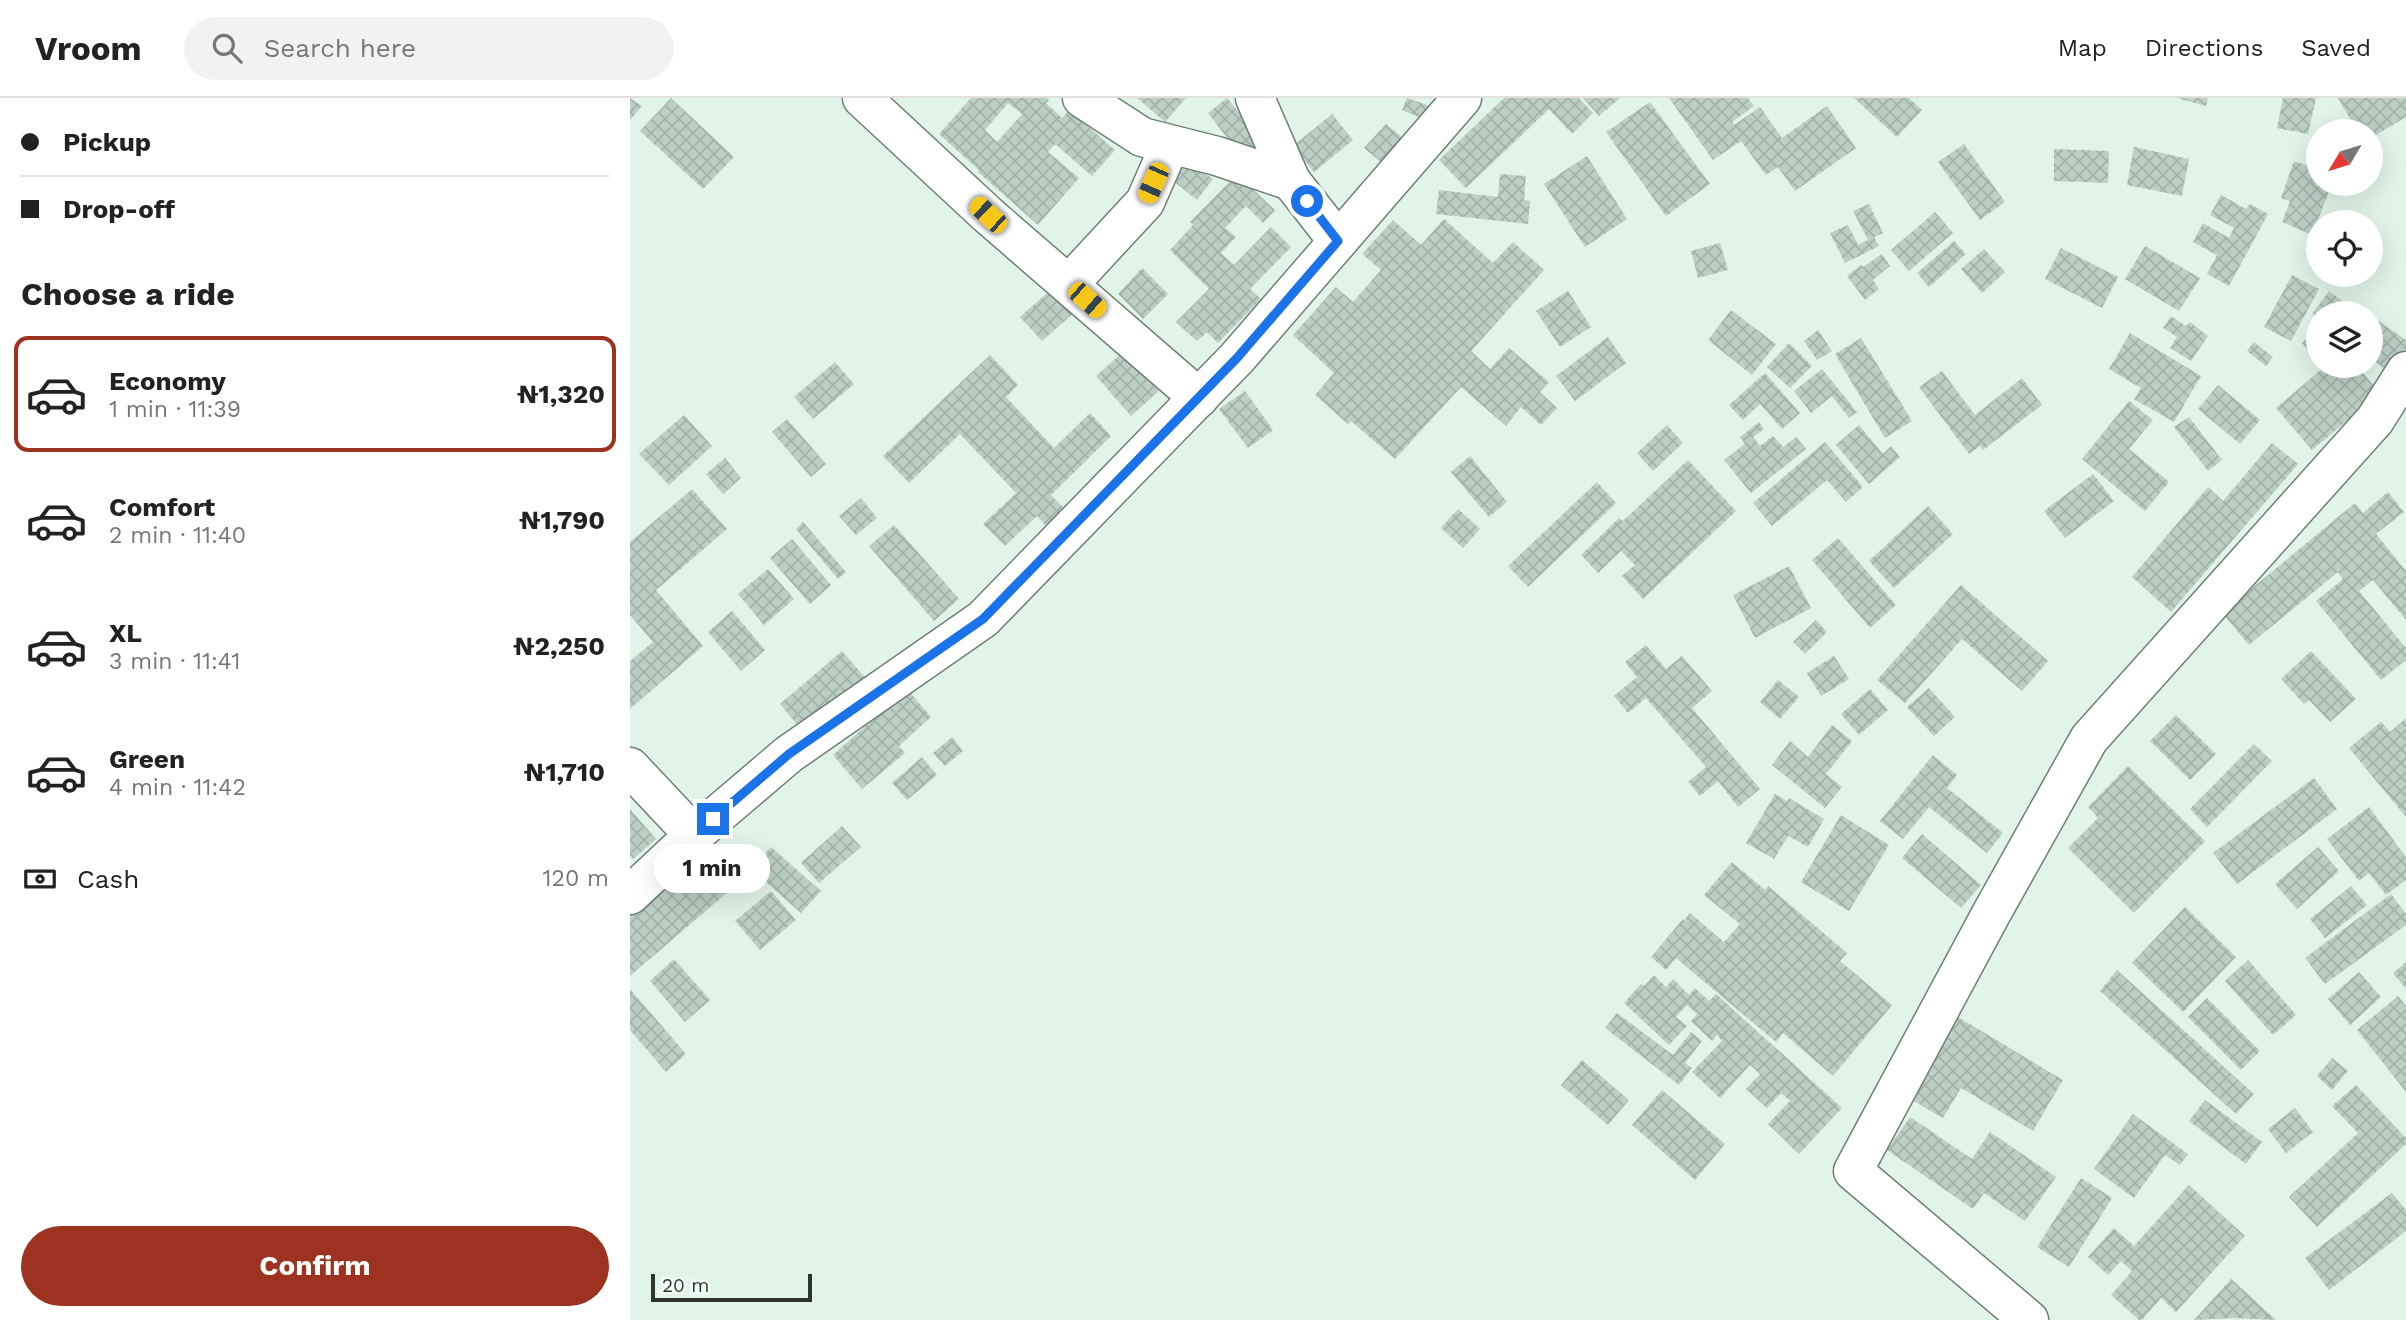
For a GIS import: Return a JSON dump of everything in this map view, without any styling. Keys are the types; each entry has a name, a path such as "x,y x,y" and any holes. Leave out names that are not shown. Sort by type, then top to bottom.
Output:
{"street":[{"path":"862,98 988,215 1199,398"},
{"path":"1082,98 1142,137 1217,156 1291,181"},
{"path":"1255,98 1291,181 1338,241"},
{"path":"630,895 694,835 789,754 983,619 1237,358 1462,98"},
{"path":"1069,284 1145,202 1170,145"},
{"path":"2029,1320 1853,1171 1991,914 2089,739 2375,420 2406,372"},
{"path":"630,767 694,835"}],"building":[{"path":"630,98 642,106 630,120"},
{"path":"671,98 734,157 703,189 640,131"},
{"path":"971,98 1046,98 1049,100 1046,103 1062,118 1069,110 1115,150 1092,176 1055,144 1048,152 1079,178 1038,225 939,134","holes":["1008,103 1022,114 997,142 985,130"]},
{"path":"1137,98 1186,98 1165,122"},
{"path":"1227,98 1265,144 1244,160 1208,113"},
{"path":"1407,98 1430,106 1424,119 1402,110"},
{"path":"1504,98 1579,98 1593,113 1572,134 1549,109 1466,188 1439,160"},
{"path":"1583,98 1620,98 1599,116"},
{"path":"1669,98 1748,98 1754,106 1732,122 1734,125 1760,107 1782,138 1827,106 1856,148 1795,191 1778,167 1766,175 1741,141 1713,160"},
{"path":"1854,98 1909,98 1922,110 1897,137"},
{"path":"2177,98 2208,98 2206,106"},
{"path":"2283,98 2316,98 2311,119 2306,119 2306,134 2277,128"},
{"path":"2338,98 2406,98 2406,117 2384,130 2384,119 2350,119"},
{"path":"1650,102 1710,184 1666,216 1606,132"},
{"path":"1332,114 1353,140 1314,172 1293,146"},
{"path":"1386,124 1404,139 1382,163 1364,148"},
{"path":"1964,144 2005,202 1980,220 1938,162"},
{"path":"2134,147 2189,159 2182,196 2127,185"},
{"path":"2054,149 2109,151 2108,183 2054,181"},
{"path":"1182,156 1213,179 1197,200 1167,176"},
{"path":"1587,156 1627,219 1585,247 1544,184"},
{"path":"2294,161 2306,165 2306,196 2327,196 2322,210 2306,210 2306,232 2282,222 2290,201 2281,198"},
{"path":"1237,174 1275,210 1263,223 1246,206 1225,228 1236,237 1221,253 1234,265 1271,227 1291,247 1250,289 1261,299 1218,343 1207,332 1197,341 1176,322 1209,289 1170,250 1193,225 1190,222"},
{"path":"1500,174 1526,176 1524,200 1530,201 1528,224 1436,214 1439,190 1498,197"},
{"path":"2221,195 2246,209 2250,204 2268,214 2229,286 2207,274 2217,255 2193,242 2203,223 2229,238 2234,228 2210,215"},
{"path":"1869,204 1883,233 1874,237 1879,246 1845,263 1830,233 1848,225 1858,245 1868,240 1853,211"},
{"path":"1935,212 1953,233 1909,271 1891,250"},
{"path":"1444,219 1493,263 1513,242 1544,270 1471,351 1490,369 1509,348 1549,382 1540,392 1557,408 1541,425 1521,407 1506,426 1461,387 1395,459 1351,421 1348,424 1315,395 1334,373 1293,335 1336,287 1353,302 1381,270 1362,254 1393,220 1421,245"},
{"path":"1954,241 1966,254 1929,287 1917,273"},
{"path":"1720,243 1728,270 1698,278 1691,251"},
{"path":"2145,246 2200,278 2179,311 2125,279"},
{"path":"2061,248 2118,277 2102,308 2045,279"},
{"path":"1984,249 2005,272 1982,293 1961,269"},
{"path":"1882,254 1890,266 1873,280 1879,289 1865,300 1847,276"},
{"path":"1142,268 1168,294 1143,319 1118,294"},
{"path":"2292,275 2306,282 2306,287 2319,289 2313,301 2306,301 2306,313 2291,341 2264,327"},
{"path":"1055,286 1077,310 1042,341 1020,317"},
{"path":"1568,291 1591,327 1560,347 1536,311"},
{"path":"2329,291 2342,301 2322,301"},
{"path":"1731,310 1776,344 1752,375 1708,340"},
{"path":"2171,316 2186,326 2190,322 2208,336 2191,361 2170,348 2177,337 2163,328"},
{"path":"2383,324 2406,340 2406,349 2390,372 2383,367"},
{"path":"1818,330 1832,351 1817,360 1804,341"},
{"path":"2130,333 2201,376 2174,422 2134,399 2141,388 2109,369"},
{"path":"1608,337 1626,363 1575,401 1556,376"},
{"path":"1861,338 1912,421 1885,438 1835,354"},
{"path":"2254,342 2273,357 2266,366 2247,351"},
{"path":"1789,343 1812,366 1790,388 1767,367"},
{"path":"1124,351 1159,391 1131,416 1096,376"},
{"path":"990,355 1018,385 1006,397 1054,448 1090,413 1111,436 1051,495 1065,509 1047,527 1037,516 1005,546 983,524 1016,493 960,434 909,483 883,456"},
{"path":"835,362 854,384 813,419 794,397"},
{"path":"1822,369 1857,412 1849,418 1832,396 1811,413 1794,391"},
{"path":"1942,371 1975,415 2022,378 2042,405 1983,450 1980,446 1969,454 1919,387"},
{"path":"1765,373 1800,413 1782,429 1760,404 1743,420 1729,405"},
{"path":"2311,378 2367,378 2380,393 2312,450 2276,408"},
{"path":"2218,385 2260,420 2240,444 2198,409"},
{"path":"1245,391 1273,430 1248,448 1219,409"},
{"path":"2129,401 2153,420 2129,449 2169,482 2145,511 2082,459"},
{"path":"684,415 712,446 669,485 639,454"},
{"path":"2189,417 2222,460 2208,471 2174,427"},
{"path":"787,419 826,464 811,477 772,432"},
{"path":"1759,422 1764,429 1753,437 1760,446 1773,436 1783,447 1796,437 1806,449 1751,493 1724,460 1745,444 1740,437"},
{"path":"1667,425 1683,443 1653,471 1637,453"},
{"path":"1859,425 1883,454 1891,446 1900,457 1869,484 1836,445"},
{"path":"1825,442 1863,487 1846,502 1827,480 1772,526 1753,503"},
{"path":"2272,443 2298,464 2171,612 2132,577 2208,487 2223,501"},
{"path":"1470,456 1507,502 1489,517 1451,472"},
{"path":"725,458 741,478 723,494 706,474"},
{"path":"1688,460 1736,511 1643,599 1622,576 1635,565 1621,551 1598,573 1581,555 1619,518 1623,521"},
{"path":"2093,474 2114,501 2065,538 2044,511"},
{"path":"1597,482 1616,503 1528,587 1508,566"},
{"path":"692,489 727,529 656,590 703,646 630,709 630,661 653,642 630,615 630,542"},
{"path":"2388,492 2404,512 2376,534 2406,571 2406,620 2373,580 2359,591 2406,648 2406,660 2381,680 2316,601 2343,579 2338,572 2249,645 2222,613 2355,503 2363,513"},
{"path":"861,498 877,518 856,535 839,516"},
{"path":"1928,506 1953,534 1894,588 1869,561"},
{"path":"1458,509 1480,529 1463,548 1441,528"},
{"path":"803,522 846,572 838,579 796,529"},
{"path":"894,525 959,599 934,621 869,546"},
{"path":"1838,538 1896,605 1870,628 1812,560"},
{"path":"792,539 831,585 810,604 770,558"},
{"path":"1789,566 1811,608 1755,638 1733,595"},
{"path":"768,569 794,599 764,625 738,594"},
{"path":"1961,585 2048,661 2022,691 1962,639 1905,703 1877,680"},
{"path":"732,611 765,650 741,671 708,632"},
{"path":"1816,620 1827,632 1805,654 1793,642"},
{"path":"1646,645 1666,669 1682,656 1712,691 1692,708 1760,789 1738,807 1718,781 1700,796 1688,782 1706,767 1646,698 1628,713 1614,696 1637,677 1625,662"},
{"path":"842,651 867,680 805,734 780,704"},
{"path":"2311,651 2356,699 2330,722 2309,700 2304,704 2281,679"},
{"path":"1834,656 1849,679 1821,696 1807,673"},
{"path":"1778,680 1799,697 1780,719 1760,702"},
{"path":"1929,688 1955,717 1934,736 1907,707"},
{"path":"907,689 931,717 899,746 905,753 862,789 833,755"},
{"path":"1870,689 1888,710 1859,735 1841,714"},
{"path":"2176,715 2216,754 2190,780 2150,741"},
{"path":"2406,718 2406,817 2349,748 2381,722 2390,732"},
{"path":"1832,725 1852,741 1826,774 1842,787 1825,808 1772,765 1790,741 1808,757"},
{"path":"952,737 963,751 945,766 933,753"},
{"path":"2254,744 2272,761 2207,827 2190,809"},
{"path":"1933,755 1957,775 1947,788 2003,833 1987,853 1929,807 1903,839 1880,821"},
{"path":"922,757 937,775 907,800 892,783"},
{"path":"2128,766 2205,841 2134,913 2068,848 2098,818 2088,807"},
{"path":"2314,778 2337,809 2237,884 2213,853"},
{"path":"1775,794 1787,801 1789,798 1824,819 1808,847 1788,836 1774,859 1746,843"},
{"path":"2369,807 2406,857 2406,880 2386,895 2369,873 2359,881 2327,839"},
{"path":"630,809 656,839 633,859 630,855"},
{"path":"1841,815 1889,845 1849,911 1801,882"},
{"path":"842,826 861,847 819,883 801,863"},
{"path":"1922,834 1981,885 1961,908 1902,858"},
{"path":"771,847 821,891 801,913 751,869"},
{"path":"2318,847 2339,871 2297,909 2275,884"},
{"path":"697,855 729,891 630,976 630,913"},
{"path":"1732,862 1765,890 1768,886 1847,953 1840,961 1892,1005 1833,1076 1783,1033 1776,1042 1676,958 1666,970 1651,957 1690,913 1724,942 1740,924 1704,895"},
{"path":"2351,886 2367,905 2325,938 2310,919"},
{"path":"771,891 796,920 760,950 735,921"},
{"path":"2391,894 2406,914 2406,925 2325,984 2305,958"},
{"path":"2185,907 2236,957 2183,1012 2132,963"},
{"path":"674,959 710,1000 685,1022 650,981"},
{"path":"2248,960 2296,1015 2273,1035 2225,981"},
{"path":"2406,962 2406,989 2393,973"},
{"path":"2117,970 2254,1094 2236,1114 2100,991"},
{"path":"2359,972 2381,997 2350,1025 2328,999"},
{"path":"1654,975 1666,987 1673,979 1689,995 1695,988 1709,1001 1716,994 1842,1108 1799,1154 1768,1124 1790,1101 1781,1093 1767,1108 1746,1089 1760,1074 1750,1065 1720,1098 1692,1072 1722,1041 1717,1035 1712,1041 1691,1021 1697,1014 1687,1005 1676,1017 1687,1026 1669,1045 1624,1003 1641,984 1644,986"},
{"path":"630,989 686,1054 666,1072 630,1030"},
{"path":"2398,996 2406,1006 2406,1092 2357,1030"},
{"path":"2207,998 2260,1051 2241,1070 2188,1017"},
{"path":"1617,1013 1673,1055 1691,1032 1702,1041 1685,1063 1692,1068 1679,1085 1605,1028"},
{"path":"1958,1017 2063,1080 2033,1131 1961,1088 1943,1118 1910,1099"},
{"path":"2332,1058 2348,1071 2332,1090 2317,1076"},
{"path":"1582,1060 1629,1100 1608,1125 1561,1085"},
{"path":"2356,1085 2406,1138 2406,1144 2317,1227 2289,1197 2358,1133 2332,1106"},
{"path":"1662,1090 1725,1144 1695,1180 1632,1125"},
{"path":"2205,1100 2262,1142 2246,1164 2189,1121"},
{"path":"2295,1108 2313,1132 2286,1153 2268,1129"},
{"path":"2133,1114 2188,1154 2180,1165 2165,1155 2134,1198 2094,1169"},
{"path":"1910,1117 1972,1159 1990,1132 2056,1177 2025,1221 1984,1193 1973,1209 1887,1150"},
{"path":"2081,1178 2112,1198 2069,1267 2037,1247"},
{"path":"2189,1185 2245,1236 2176,1312 2161,1298 2142,1320 2139,1320 2111,1295 2132,1271 2121,1261 2108,1275 2088,1257 2114,1228 2134,1246"},
{"path":"2392,1193 2406,1210 2406,1231 2329,1290 2305,1258"},
{"path":"2231,1279 2276,1320 2194,1320"}],"route":[{"path":"713,819 789,754 983,619 1199,398 1338,241 1307,201"}]}
